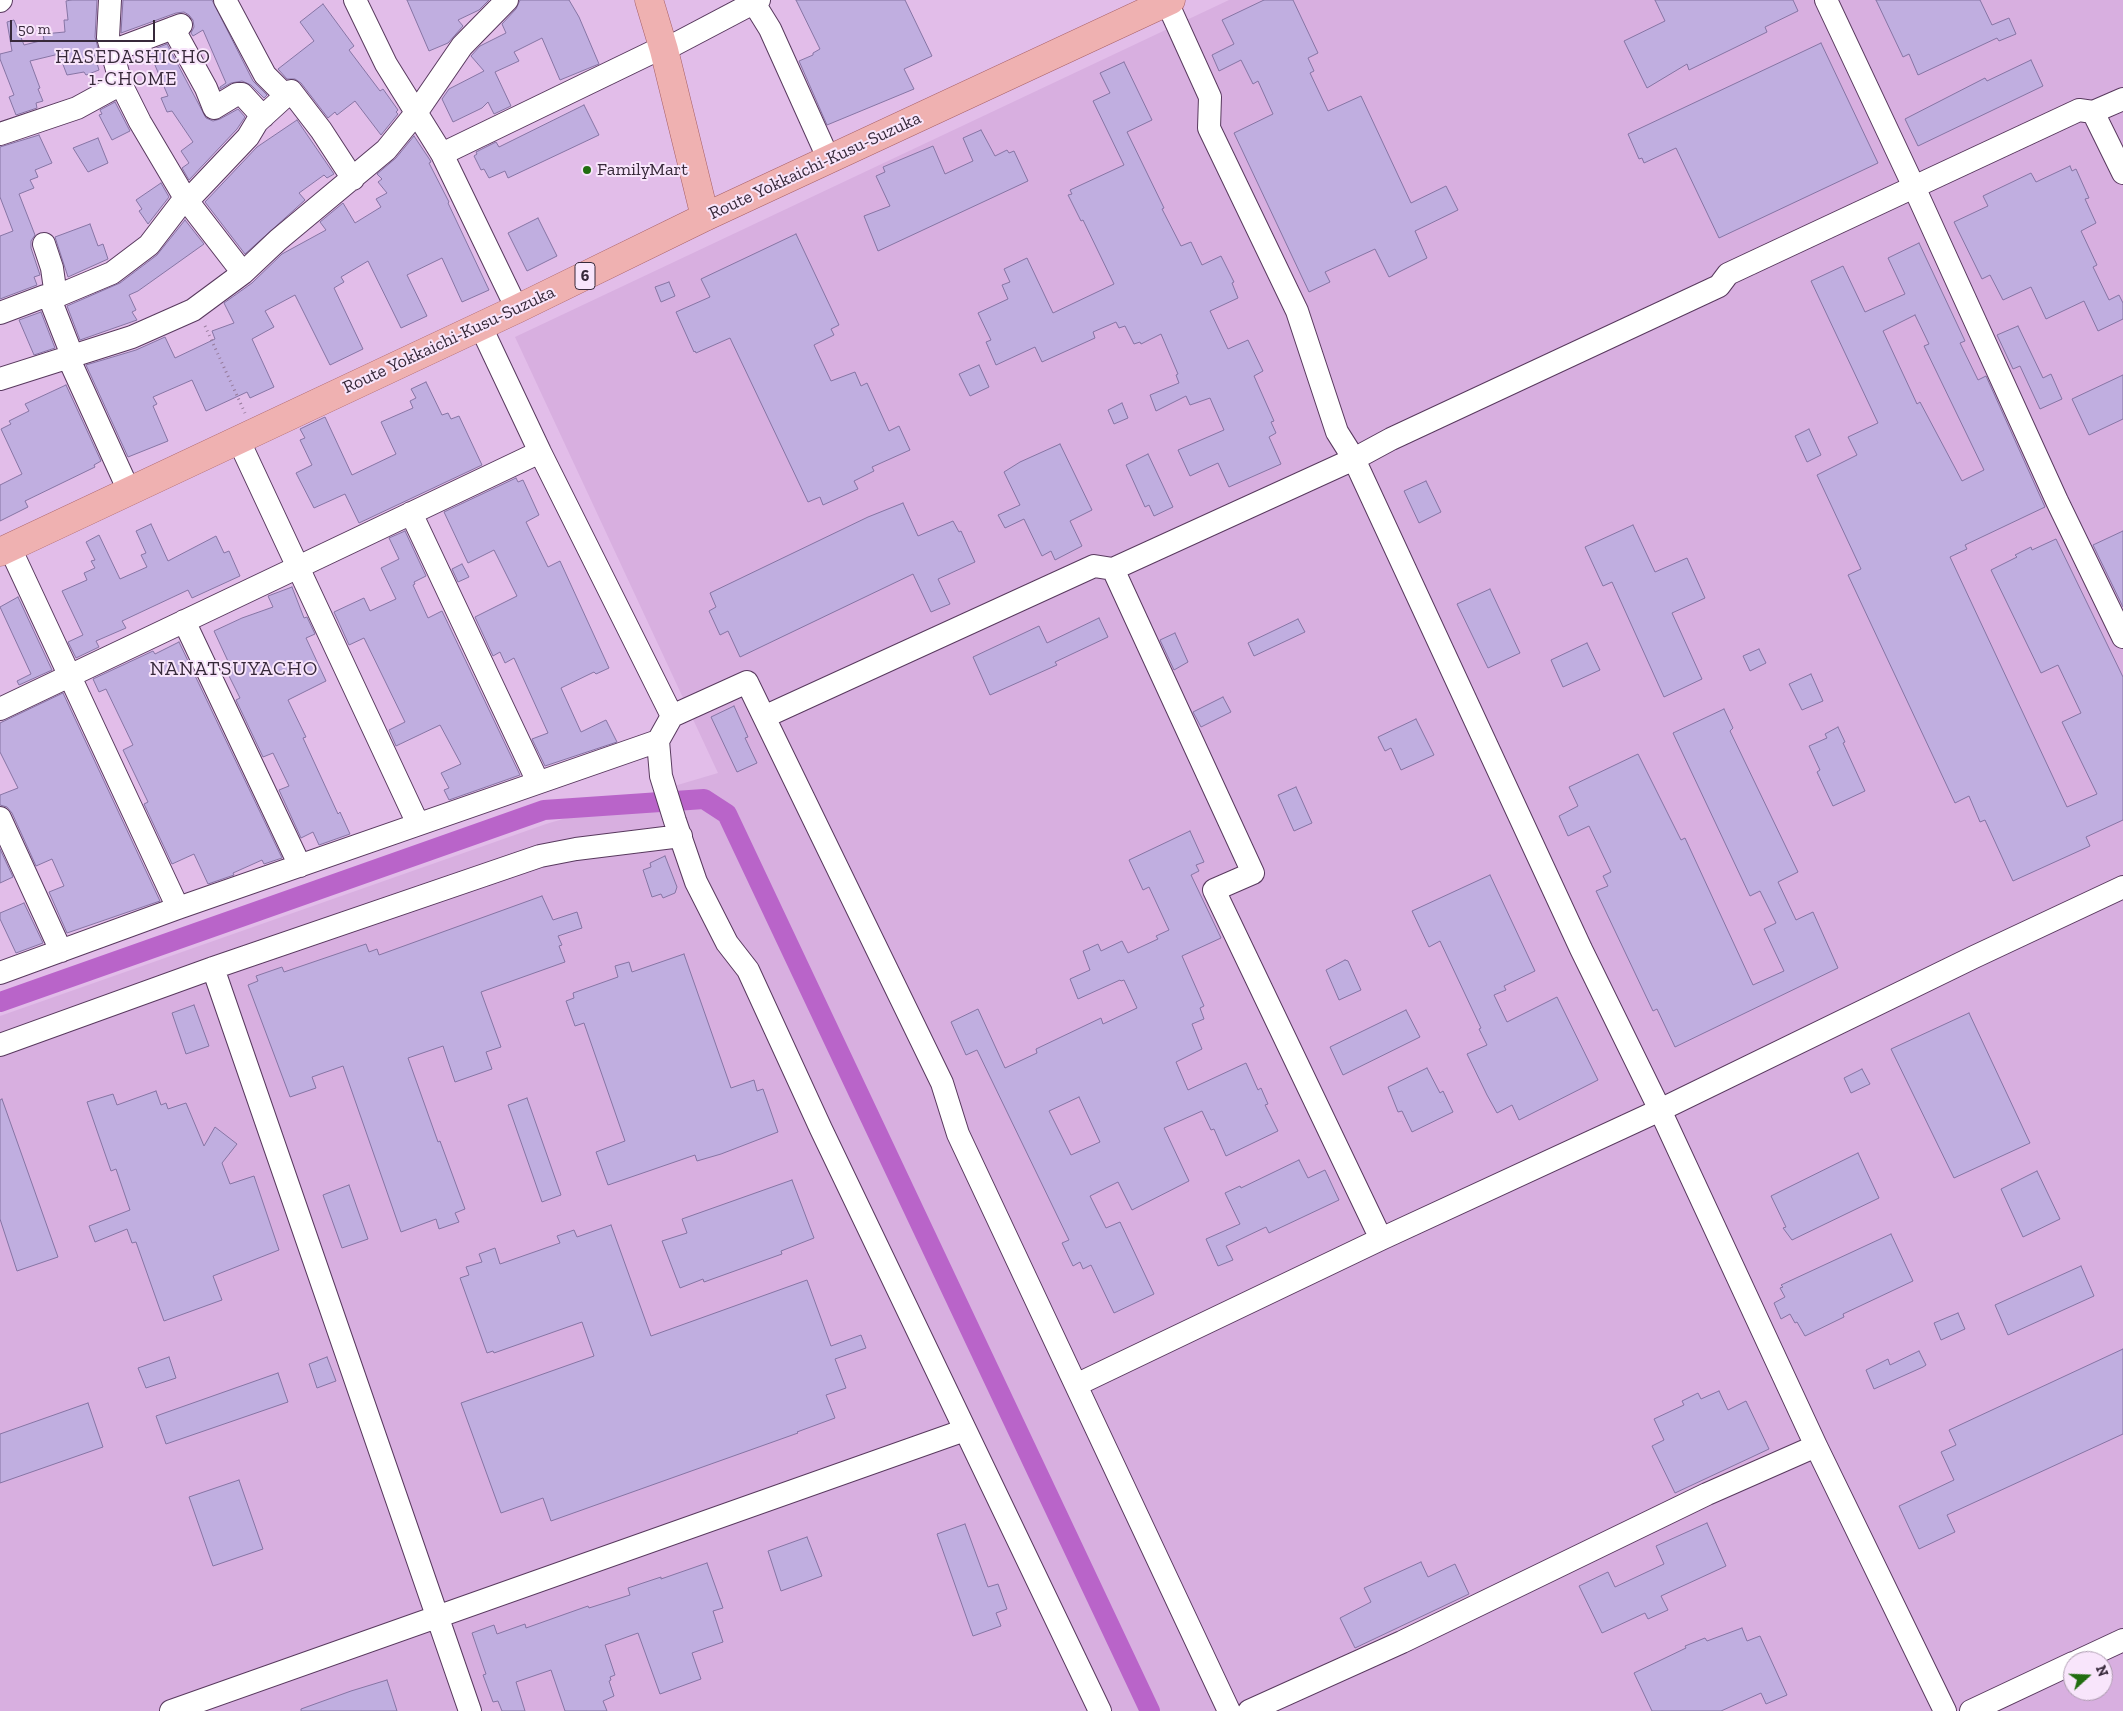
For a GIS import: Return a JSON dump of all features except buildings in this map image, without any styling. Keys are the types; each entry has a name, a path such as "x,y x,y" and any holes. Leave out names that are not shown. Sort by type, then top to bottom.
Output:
{"main road":[{"path":"648,0 664,49 705,217"},
{"name":"Route Yokkaichi-Kusu-Suzuka","path":"5,550 480,325 518,309 705,217 1168,1"}],"street":[{"path":"110,0 108,37 121,84 149,139 185,198 243,273"},
{"path":"225,0 265,75 286,96"},
{"path":"356,0 386,64 442,154 518,309"},
{"path":"1826,0 1914,187 2057,501 2123,637"},
{"path":"442,154 664,49 755,1 770,29 829,160"},
{"path":"1168,1 1210,97 1209,128 1297,311 1337,432 1354,459 1581,949 1660,1110 1816,1446 1945,1711"},
{"path":"1,375 70,356 85,354 132,337 196,307 243,273 327,198 353,179 386,150 416,113 462,46 500,3"},
{"path":"112,51 177,27 214,108 237,94 242,94 263,117"},
{"path":"0,134 77,108 121,84"},
{"path":"0,313 98,280 133,257 148,245 185,198 194,194 248,137 257,122 291,91 321,130 353,179"},
{"path":"764,717 1094,566 1113,569 1354,459 1418,426 1719,286 1728,274 1914,187 2080,110 2093,112 2123,99"},
{"path":"2093,112 2123,174"},
{"path":"44,244 52,268 50,297 70,356 129,491"},
{"path":"480,325 540,452 672,716"},
{"path":"246,436 297,567 418,824"},
{"path":"0,709 540,452"},
{"path":"410,513 538,782"},
{"path":"5,550 70,676 178,908"},
{"path":"1113,569 1253,873 1214,890 1381,1239"},
{"path":"184,621 300,866"},
{"path":"1100,1711 748,970 727,943 696,882 661,776 658,741 672,716 747,682 942,1083 958,1134 1229,1711"},
{"path":"0,973 178,908 658,741"},
{"path":"0,818 61,951"},
{"path":"0,1046 213,968 540,856 678,829"},
{"path":"1076,1385 1381,1239 1660,1110 1915,985 2123,887"},
{"path":"213,968 470,1711"},
{"path":"171,1711 965,1430"},
{"path":"1248,1711 1402,1642 1707,1494 1816,1446"},
{"path":"2099,1651 2123,1640"},
{"path":"1971,1711 2063,1668"}],"path":[{"path":"196,307 246,436"}],"shaded area":[{"path":"1229,0 2123,0 2123,1711 0,1711 0,1016 546,824 718,773 515,337"}],"waterway":[{"path":"0,1002 544,810 704,799 727,814 1150,1711"}],"place":[{"name":"FamilyMart","path":"587,170"}],"district":[{"name":"HASEDASHICHO 1-CHOME","path":"133,69"},
{"name":"NANATSUYACHO","path":"234,669"}]}
